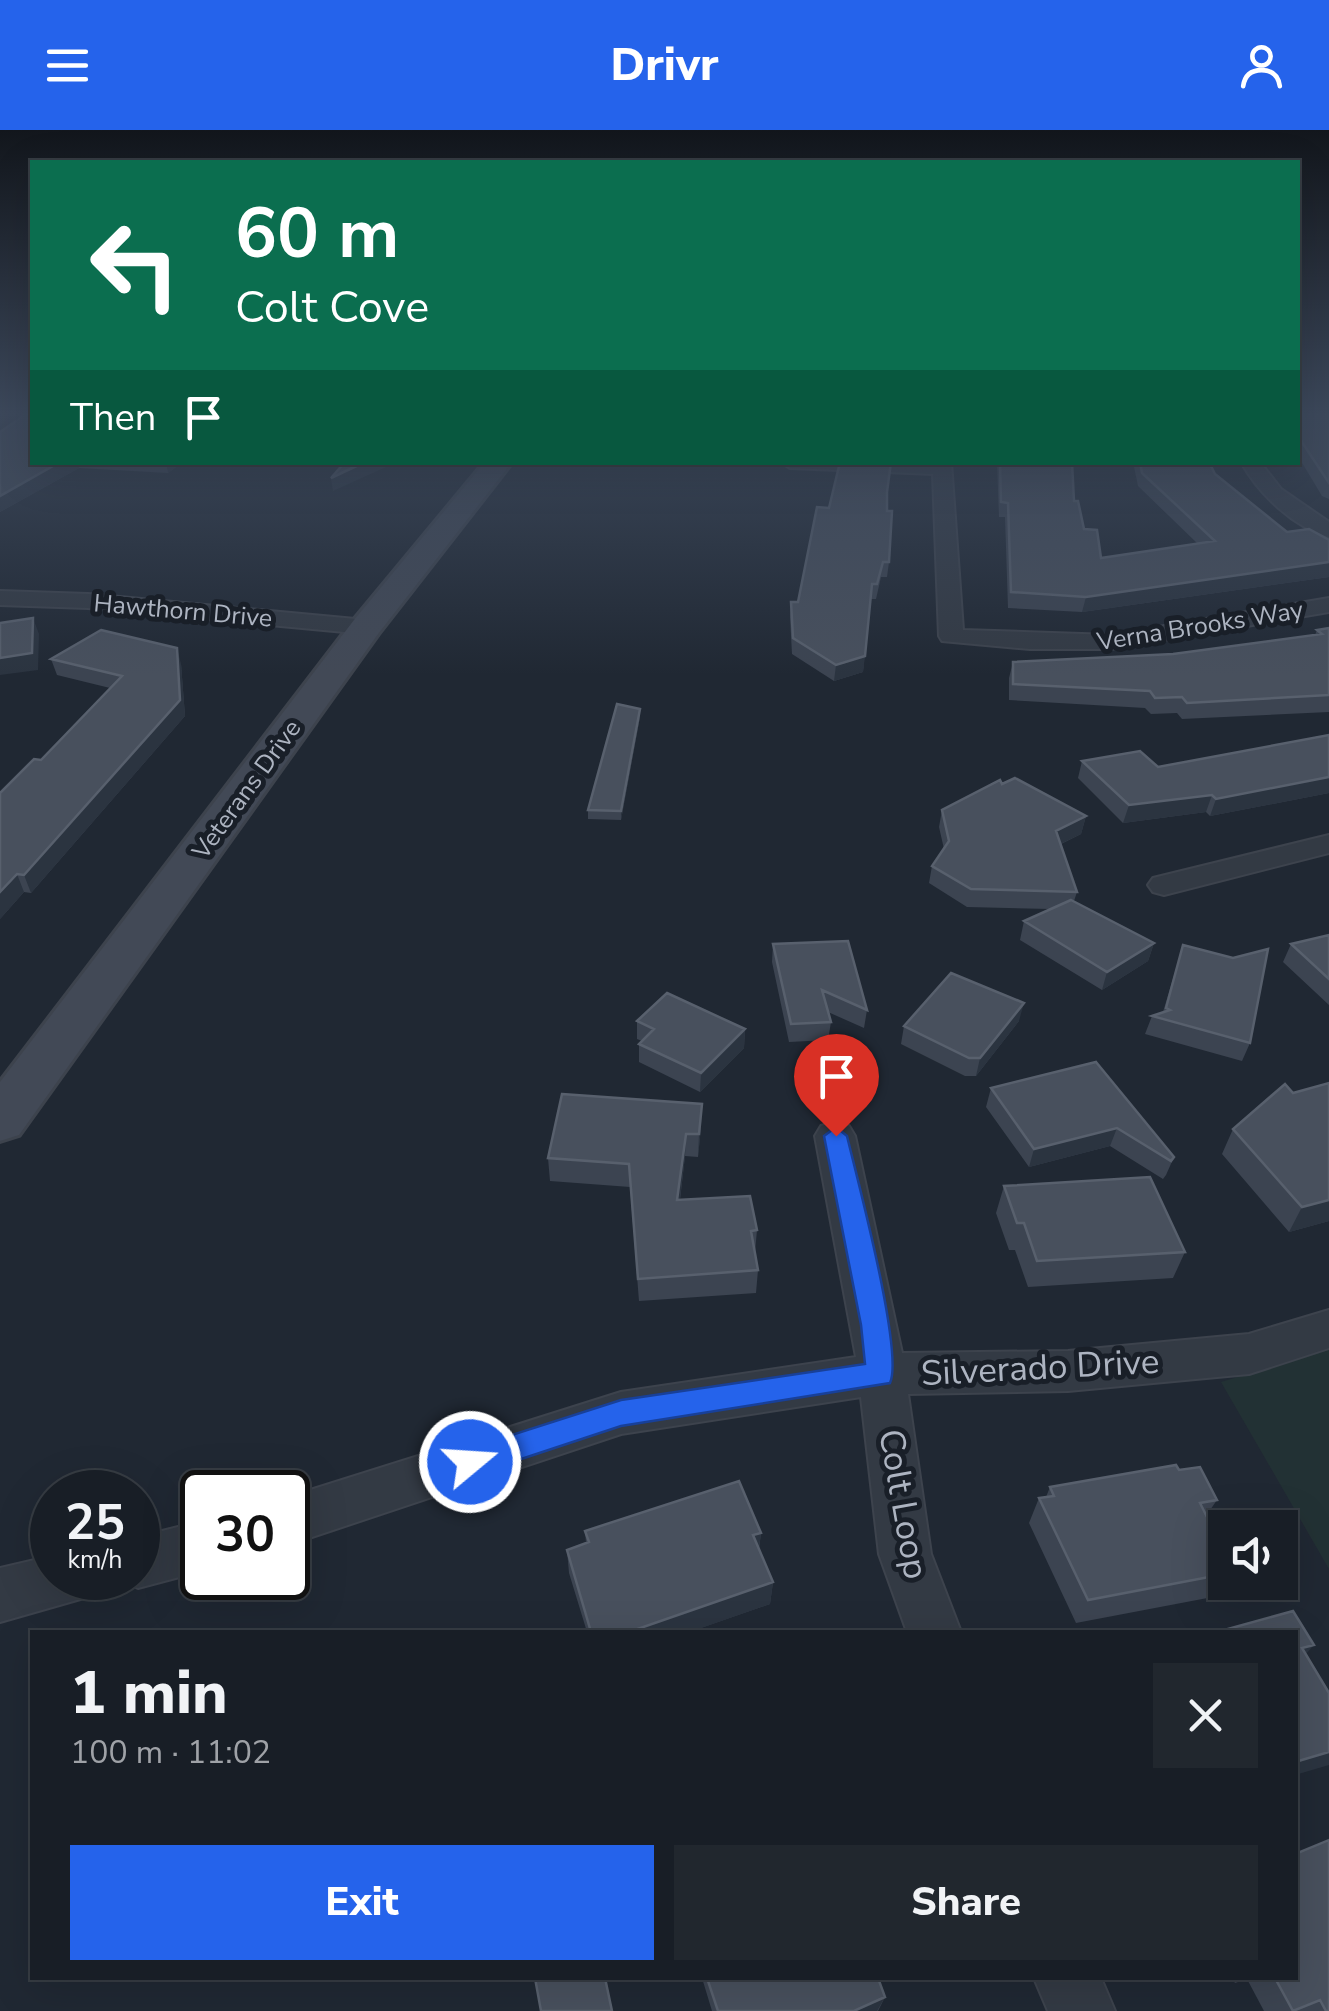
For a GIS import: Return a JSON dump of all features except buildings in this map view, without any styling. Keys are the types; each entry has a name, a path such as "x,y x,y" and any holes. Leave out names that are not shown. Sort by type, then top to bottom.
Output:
{"main road":[{"name":"Veterans Drive","path":"0,1121 366,627 469,500"}],"street":[{"name":"Verna Brooks Way","path":"944,500 951,636 1030,642 1110,642 1329,605"},
{"path":"1281,500 1329,531"},
{"name":"Hawthorn Drive","path":"0,598 88,601 366,627"},
{"path":"1164,885 1329,844"},
{"name":"Colt Loop","path":"836,1136 875,1325 905,1554 933,1630"},
{"name":"Silverado Drive","path":"310,1513 621,1413 880,1374 1068,1370 1249,1354 1329,1329"},
{"path":"0,1595 30,1588"},
{"path":"1068,1980 1082,2011"}],"shaded area":[{"path":"1329,1349 1329,1569 1298,1510 1221,1382"}],"route":[{"path":"470,1462 621,1413 880,1374 875,1325 836,1136"}]}
